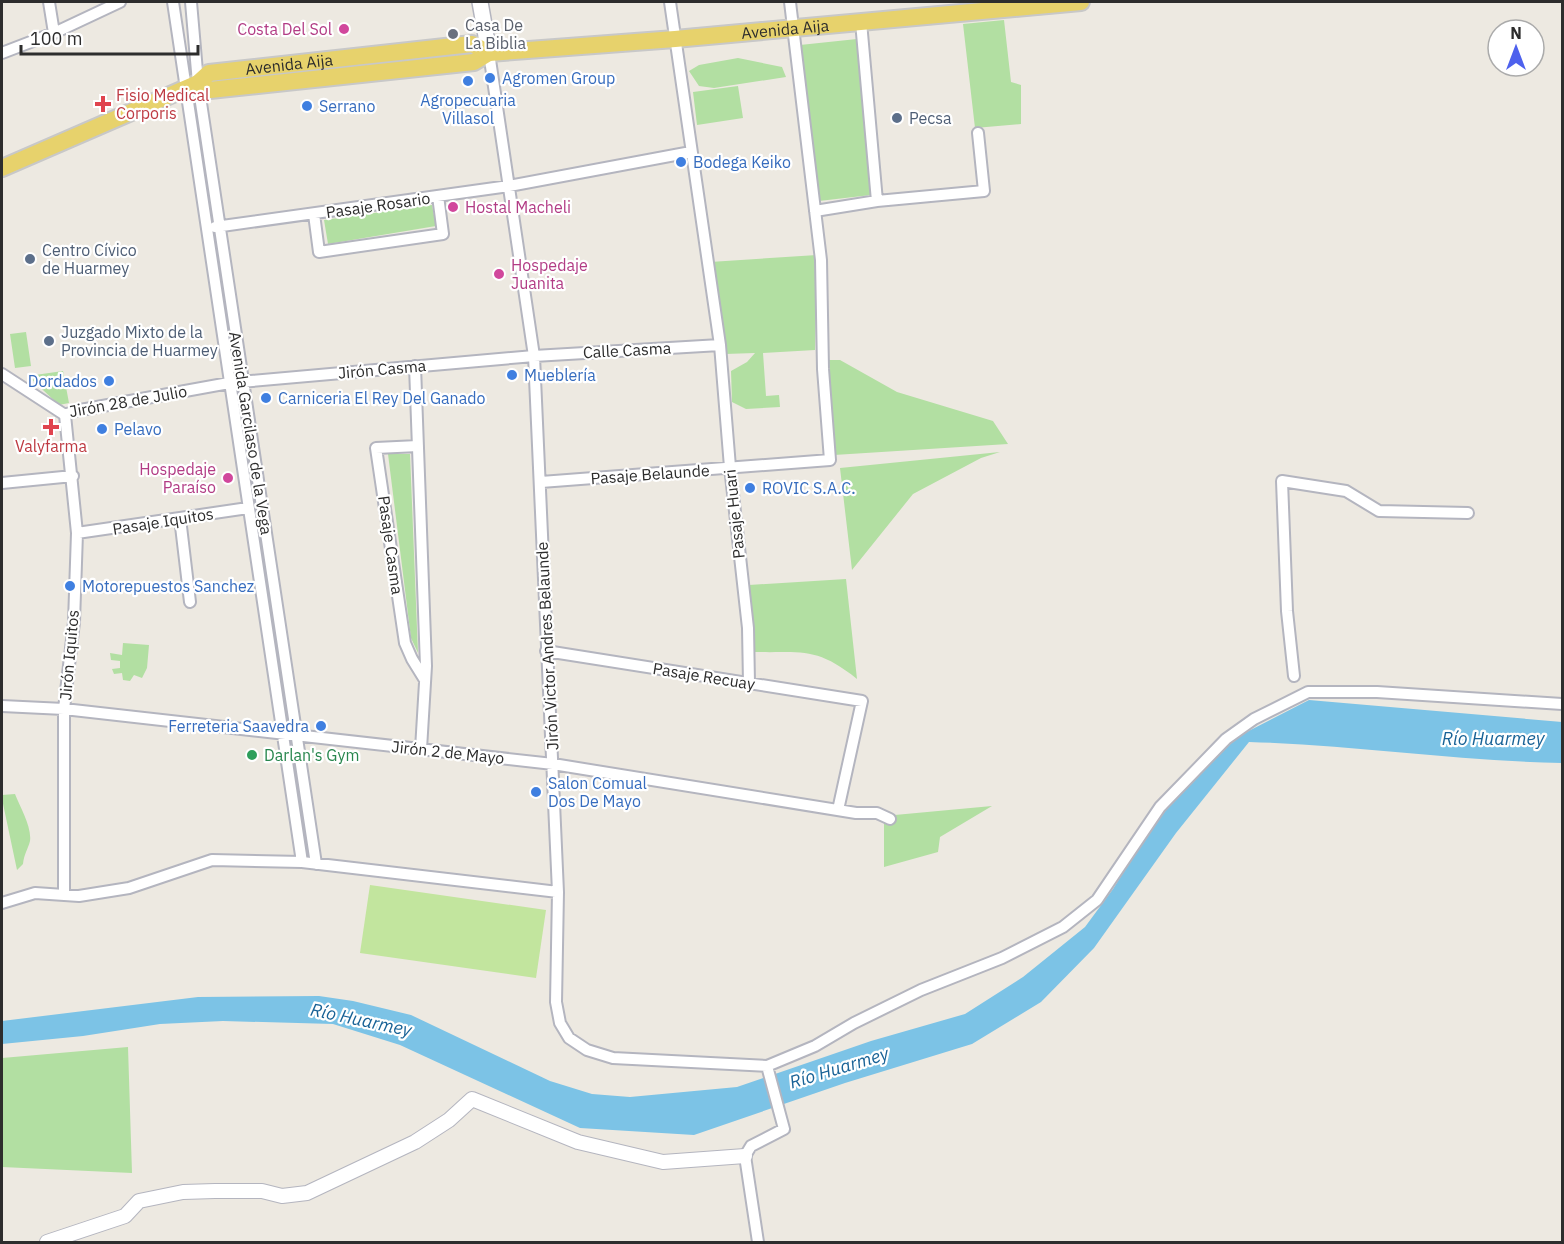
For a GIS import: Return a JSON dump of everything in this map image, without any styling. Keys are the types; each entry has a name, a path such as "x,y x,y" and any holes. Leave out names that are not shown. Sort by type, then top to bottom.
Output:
{"main road":[{"path":"480,2 489,53"},
{"name":"Avenida Aija","path":"2,168 191,85 209,73 472,44 489,53 675,39 1081,2"}],"street":[{"path":"49,2 54,33"},
{"path":"2,53 54,33 120,2"},
{"name":"Avenida Garcilaso de la Vega","path":"173,2 220,227 316,864"},
{"name":"Avenida Garcilaso de la Vega","path":"191,2 191,85 206,229 302,862"},
{"name":"Pasaje Huari","path":"670,2 720,345 730,467 748,628 749,683"},
{"path":"790,2 815,211 877,201 984,191 978,133"},
{"path":"861,22 877,201"},
{"name":"Jirón Victor Andres Belaunde","path":"489,53 534,356 558,892 556,1002 560,1023 569,1038 587,1050 613,1058 767,1066"},
{"name":"Pasaje Rosario","path":"206,229 509,186 691,152"},
{"path":"314,214 319,252 330,251 443,234 438,196"},
{"name":"Pasaje Belaunde","path":"541,482 830,460 823,369 821,260 815,211"},
{"name":"Calle Casma","path":"534,356 720,345"},
{"name":"Jirón Casma","path":"229,383 534,356"},
{"name":"Pasaje Casma","path":"415,366 425,680 421,749"},
{"name":"Jirón 28 de Julio","path":"2,374 65,415 75,411 229,383"},
{"name":"Jirón Iquitos","path":"64,895 64,709 74,622 77,533 65,415"},
{"name":"Pasaje Casma","path":"418,446 376,448 405,644 425,680"},
{"path":"2,483 73,476"},
{"path":"1294,676 1287,611 1282,481 1346,491 1379,511 1468,513"},
{"name":"Pasaje Iquitos","path":"77,533 248,508"},
{"path":"180,518 190,602"},
{"name":"Pasaje Recuay","path":"546,651 862,701 838,810"},
{"path":"758,1242 745,1156 751,1146 784,1130 767,1066 815,1046 854,1023 921,990 1002,958 1063,927 1097,900 1160,807 1226,739 1254,720 1308,692 1377,692 1563,704"},
{"name":"Jirón 2 de Mayo","path":"2,706 64,709 553,764 838,810 878,813 890,819"},
{"path":"2,903 35,893 79,896 129,888 212,860 302,862 558,892"},
{"path":"47,1242 125,1216 138,1201 150,1198 215,1191 262,1191 282,1196 307,1193 415,1142 449,1120 472,1099 578,1142 663,1162 745,1156"}],"green space":[{"path":"1004,20 1011,82 1021,85 1021,124 975,128 963,24"},
{"path":"857,39 871,195 819,201 800,45"},
{"path":"738,58 782,67 786,77 714,88 699,86 689,71 699,65"},
{"path":"738,86 743,118 697,125 693,92"},
{"path":"432,205 436,226 328,244 324,220"},
{"path":"817,255 815,350 763,353 766,396 779,395 780,407 746,409 732,402 731,371 747,362 755,353 725,354 710,262"},
{"path":"26,332 31,366 15,368 10,334"},
{"path":"829,360 840,360 897,392 993,421 1008,444 834,455"},
{"path":"63,371 69,403 59,405 28,376"},
{"path":"1000,452 981,458 913,494 852,570 840,468"},
{"path":"388,454 410,454 418,653 411,638"},
{"path":"846,579 857,679 831,661 809,654 755,652 749,585"},
{"path":"123,643 149,645 147,668 142,678 134,675 130,681 123,680 122,673 114,674 112,669 120,668 120,661 111,660 110,653 122,655"},
{"path":"15,794 30,835 23,864 17,870 2,799 2,795"},
{"path":"992,806 940,837 938,852 884,867 884,816"},
{"path":"370,885 546,910 536,978 360,953"},
{"path":"128,1047 132,1173 2,1167 2,1058"}],"water":[{"name":"Río Huarmey","path":"1309,700 1562,722 1562,763 1249,742 1176,833 1094,948 1041,1002 972,1044 845,1083 694,1135 580,1128 400,1045 333,1024 223,1021 160,1024 83,1036 2,1044 2,1021 198,997 319,996 353,1001 411,1015 550,1081 592,1094 630,1097 737,1087 871,1041 965,1014 1023,977 1085,927 1113,889 1154,823 1231,740"}],"place":[{"name":"Costa Del Sol","path":"344,29"},
{"name":"Casa De La Biblia","path":"453,34"},
{"name":"Agromen Group","path":"490,78"},
{"name":"Agropecuaria Villasol","path":"468,81"},
{"name":"Fisio Medical Corporis","path":"103,104"},
{"name":"Serrano","path":"307,106"},
{"name":"Pecsa","path":"897,118"},
{"name":"Bodega Keiko","path":"681,162"},
{"name":"Hostal Macheli","path":"453,207"},
{"name":"Centro Cívico de Huarmey","path":"30,259"},
{"name":"Hospedaje Juanita","path":"499,274"},
{"name":"Juzgado Mixto de la Provincia de Huarmey","path":"49,341"},
{"name":"Mueblería","path":"512,375"},
{"name":"Dordados","path":"109,381"},
{"name":"Carniceria El Rey Del Ganado","path":"266,398"},
{"name":"Valyfarma","path":"51,427"},
{"name":"Pelavo","path":"102,429"},
{"name":"Hospedaje Paraíso","path":"228,478"},
{"name":"ROVIC S.A.C.","path":"750,488"},
{"name":"Motorepuestos Sanchez","path":"70,586"},
{"name":"Ferreteria Saavedra","path":"321,726"},
{"name":"Darlan's Gym","path":"252,755"},
{"name":"Salon Comual Dos De Mayo","path":"536,792"}]}
